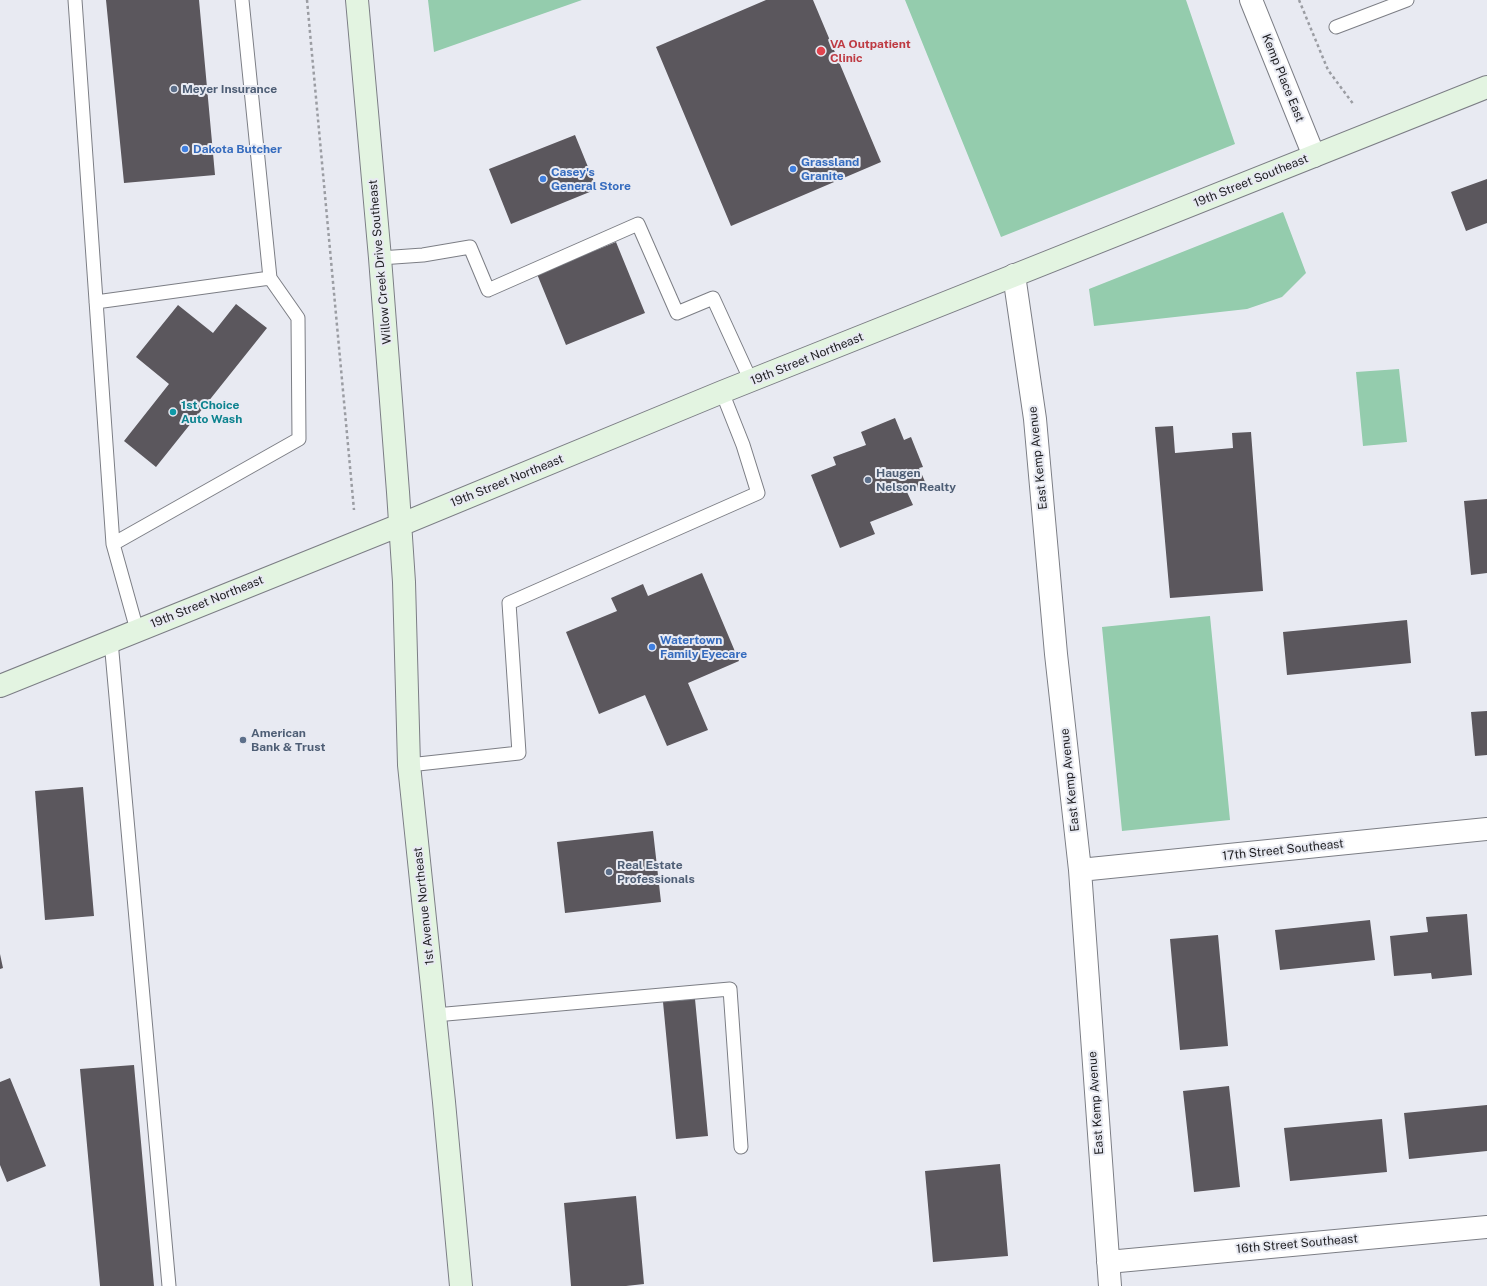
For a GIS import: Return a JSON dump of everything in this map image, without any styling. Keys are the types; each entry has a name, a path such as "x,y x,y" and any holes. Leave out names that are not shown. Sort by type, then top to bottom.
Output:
{"main road":[{"name":"Willow Creek Drive Southeast","path":"357,0 380,258 400,525"},
{"name":"19th Street Southeast","path":"1014,275 1487,87"},
{"name":"19th Street Northeast","path":"0,686 400,525 722,392 1014,275"},
{"name":"1st Avenue Northeast","path":"400,525 404,582 409,765 461,1286"}],"street":[{"name":"Kemp Place East","path":"1251,0 1314,156"},
{"name":"East Kemp Avenue","path":"1014,275 1034,419 1055,646 1080,870 1110,1286"},
{"name":"17th Street Southeast","path":"1080,870 1487,829"},
{"name":"16th Street Southeast","path":"1108,1262 1487,1227"}],"lane":[{"path":"75,0 113,544 137,630"},
{"path":"113,544 299,439 298,318 270,278 242,0"},
{"path":"1336,27 1407,0"},
{"path":"380,258 423,255 470,247 488,290 638,224 677,313 714,298 751,381"},
{"path":"96,302 270,278"},
{"path":"409,765 519,753 508,602 758,493 743,445 722,392"},
{"path":"111,641 169,1286"},
{"path":"435,1015 730,989 741,1147"}],"path":[{"path":"307,0 354,510"},
{"path":"1299,0 1328,70 1354,104"}],"green space":[{"path":"428,0 582,0 434,52"},
{"path":"905,0 1186,0 1235,144 1001,237"},
{"path":"1283,212 1306,273 1282,297 1247,309 1094,326 1089,289"},
{"path":"1399,369 1407,442 1363,446 1356,372"},
{"path":"1210,616 1230,820 1122,831 1102,627"}],"building":[{"path":"106,0 199,0 215,175 124,183"},
{"path":"766,0 813,0 881,162 731,226 656,47"},
{"name":"Casey's General Store","path":"575,135 597,189 511,224 489,169"},
{"path":"1487,179 1487,223 1466,231 1451,192"},
{"path":"616,242 645,313 566,345 537,274"},
{"name":"1st Choice Auto Wash","path":"236,304 267,328 156,467 124,441 169,384 136,357 178,305 213,333"},
{"name":"Haugen Nelson Realty","path":"895,418 904,440 911,437 923,467 919,468 926,484 907,492 913,505 870,522 875,534 840,548 811,475 836,465 833,457 866,445 861,432"},
{"path":"1173,426 1175,453 1233,448 1232,433 1251,432 1263,591 1170,598 1155,427"},
{"path":"1487,499 1487,573 1471,575 1464,501"},
{"name":"Watertown Family Eyecare","path":"702,573 739,661 688,683 708,730 667,746 645,695 599,714 566,632 617,611 611,598 643,584 648,596"},
{"path":"1407,620 1411,663 1287,675 1283,632"},
{"path":"1487,711 1487,755 1475,756 1471,712"},
{"path":"83,787 94,916 45,920 35,791"},
{"name":"Real Estate Professionals","path":"653,831 661,902 565,913 557,842"},
{"path":"1467,914 1472,975 1432,979 1431,973 1394,976 1390,936 1428,932 1426,917"},
{"path":"1370,920 1375,960 1280,970 1275,930"},
{"path":"1218,935 1228,1046 1180,1050 1170,939"},
{"path":"0,954 3,968 0,969"},
{"path":"695,999 708,1136 676,1139 663,1002"},
{"path":"134,1065 154,1286 100,1286 80,1069"},
{"path":"10,1078 46,1166 7,1182 0,1165 0,1082"},
{"path":"1229,1086 1240,1187 1194,1192 1183,1091"},
{"path":"1487,1105 1487,1151 1409,1159 1404,1113"},
{"path":"1382,1119 1387,1172 1290,1181 1284,1128"},
{"path":"1000,1164 1008,1256 933,1262 925,1171"},
{"path":"636,1196 644,1284 626,1286 571,1286 564,1203"}],"place":[{"name":"VA Outpatient Clinic","path":"821,51"},
{"name":"Meyer Insurance","path":"174,89"},
{"name":"Dakota Butcher","path":"185,149"},
{"name":"Grassland Granite","path":"793,169"},
{"name":"Casey's General Store","path":"543,179"},
{"name":"1st Choice Auto Wash","path":"173,412"},
{"name":"Haugen Nelson Realty","path":"868,480"},
{"name":"Watertown Family Eyecare","path":"652,647"},
{"name":"American Bank & Trust","path":"243,740"},
{"name":"Real Estate Professionals","path":"609,872"}]}
